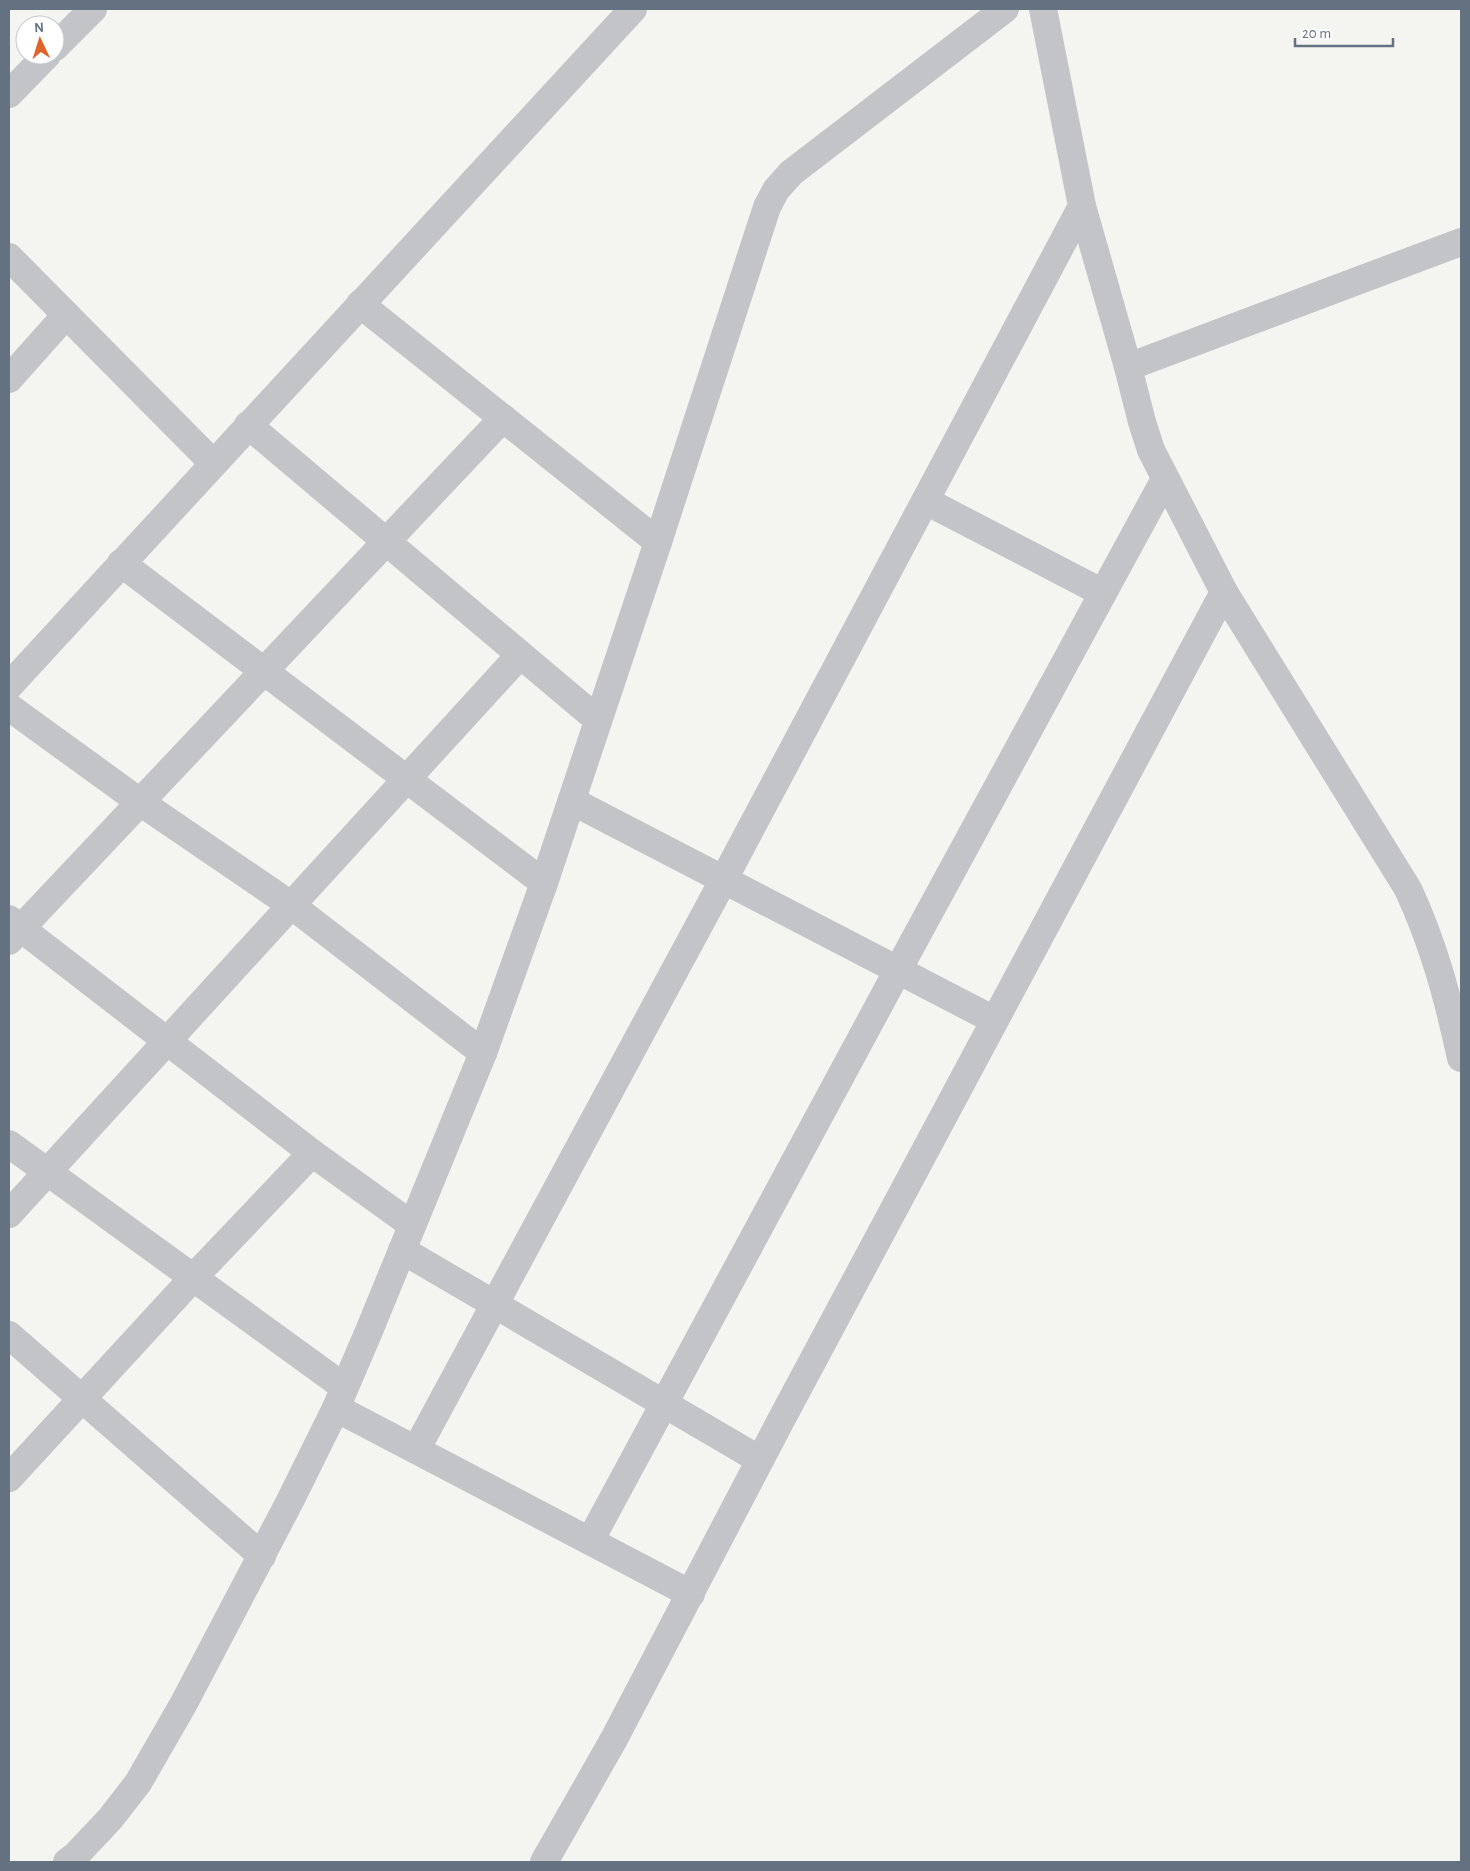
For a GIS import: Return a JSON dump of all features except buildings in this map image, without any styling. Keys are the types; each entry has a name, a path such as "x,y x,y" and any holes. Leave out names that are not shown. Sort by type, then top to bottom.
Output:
{"street":[{"path":"65,37 93,9"},
{"path":"9,686 633,9"},
{"path":"67,1862 76,1856 110,1819 138,1783 184,1703 262,1556 340,1398 483,1053 544,883 767,207 776,190 791,173 1005,9"},
{"path":"1043,9 1082,206 1151,450 1224,592 1408,889 1436,955 1461,1058"},
{"path":"9,94 37,65"},
{"path":"416,1450 724,880 1082,206"},
{"path":"1128,367 1461,242"},
{"path":"9,258 213,464"},
{"path":"360,304 658,542"},
{"path":"9,379 66,314"},
{"path":"412,1225 312,1153 167,1042 13,930 140,802 503,418"},
{"path":"248,425 598,720"},
{"path":"590,1541 1165,479"},
{"path":"926,501 1103,593"},
{"path":"121,563 544,883"},
{"path":"544,1862 614,1739 994,1020 1224,592"},
{"path":"9,1214 520,655"},
{"path":"9,707 140,802 291,906 483,1053"},
{"path":"572,800 994,1020"},
{"path":"9,1144 193,1278 340,1398 416,1450 691,1594"},
{"path":"9,1478 193,1278 312,1153"},
{"path":"402,1250 760,1460"},
{"path":"9,1335 262,1556"}]}
